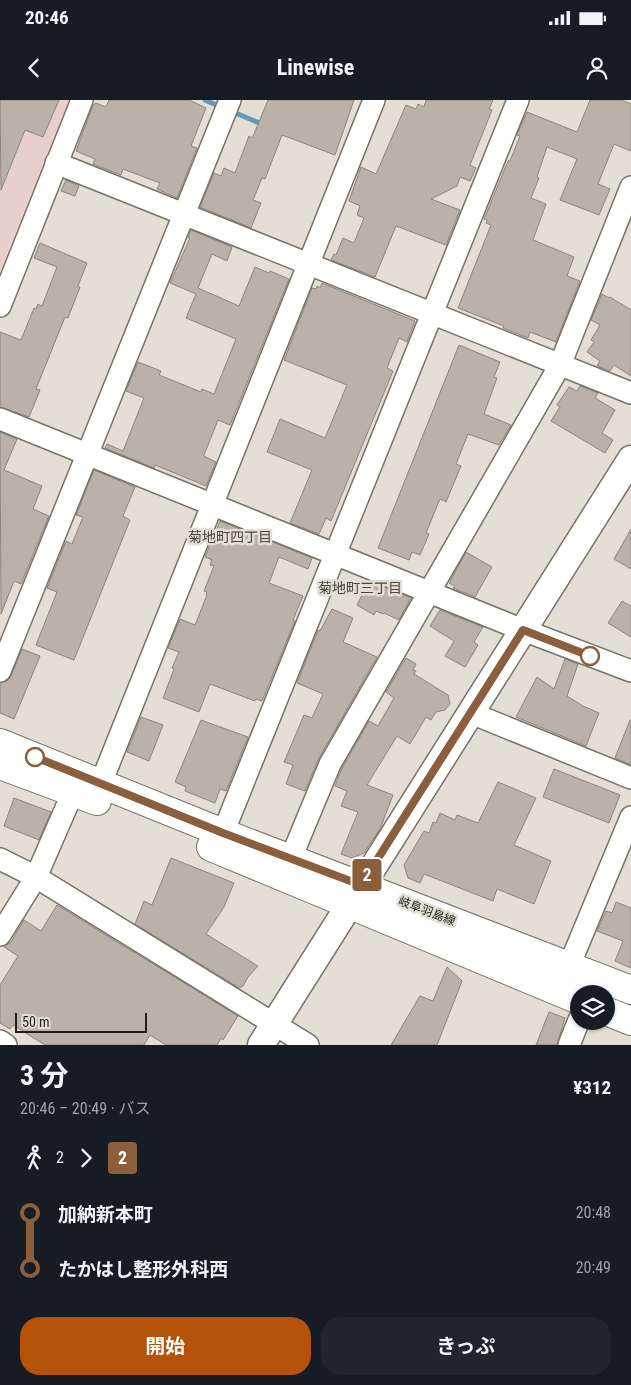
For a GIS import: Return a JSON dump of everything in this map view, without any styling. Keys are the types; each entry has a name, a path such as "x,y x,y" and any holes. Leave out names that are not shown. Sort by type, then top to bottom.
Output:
{"main road":[{"name":"岐阜羽島線","path":"0,743 223,833 291,858 355,895 570,996"},
{"name":"岐阜羽島線","path":"0,765 176,833 569,966 631,990"},
{"path":"615,1015 631,1021"}],"street":[{"path":"0,306 82,100"},
{"path":"0,671 230,100"},
{"path":"100,783 374,100"},
{"path":"223,833 518,100"},
{"path":"56,163 631,393"},
{"path":"291,858 330,764 560,365 631,187"},
{"path":"0,419 523,630 631,671"},
{"path":"267,1034 631,460"},
{"path":"471,713 631,778"},
{"path":"0,934 36,877 73,792"},
{"path":"569,966 631,817"},
{"path":"0,859 36,877 267,1034 308,1045"},
{"path":"569,1045 575,1030"},
{"path":"0,1042 6,1045"}],"shaded area":[{"path":"0,100 69,100 0,270"}],"building":[{"path":"0,100 59,100 43,137 25,130 1,190"},
{"path":"109,100 189,100 206,108 191,146 197,148 177,198 157,189 160,183 123,169 121,175 93,164 95,159 76,151 93,105 96,103 106,107"},
{"path":"268,100 354,100 335,155 282,135 265,179 262,178 253,200 261,203 251,228 200,207 214,173 221,176 224,168 235,173 249,136 252,138"},
{"path":"426,100 493,100 489,109 492,110 470,165 476,168 470,181 460,177 457,186 431,199 460,210 446,245 396,226 375,277 331,260 334,254 336,255 343,238 354,243 364,218 357,215 360,206 349,201 361,167 376,174 406,105 416,109 418,104 424,107"},
{"path":"590,100 621,100 631,104 631,151 614,144 598,184 610,189 599,215 560,200 577,159 547,147 537,177 539,178 531,198 546,204 533,240 574,257 567,276 580,281 556,342 530,332 528,338 503,328 504,326 458,308 491,225 486,223 487,220 484,219 508,161 510,161 520,136 517,135 527,112 577,132"},
{"path":"66,180 79,186 75,196 61,191"},
{"path":"191,230 232,247 227,261 212,254 198,288 239,306 255,267 289,279 230,425 218,420 204,455 216,462 206,486 155,465 154,468 105,448 107,444 123,451 144,398 126,391 138,362 161,371 159,375 201,392 202,389 214,394 236,339 186,318 196,294 170,283 190,238 188,237"},
{"path":"40,243 87,263 68,318 65,317 36,389 40,390 29,417 0,407 0,332 21,340 34,308 36,309 38,304 42,306 57,267 34,258"},
{"path":"322,283 415,321 407,342 399,338 387,368 393,371 331,521 326,518 319,534 290,523 312,470 267,452 280,419 325,438 347,385 284,360 312,288 316,289 317,286 320,288"},
{"path":"602,294 631,310 631,376 614,365 610,371 597,366 600,361 587,352 594,342 591,340 600,325 591,320"},
{"path":"459,345 500,362 494,377 497,378 484,414 511,425 499,445 468,434 456,464 461,466 446,502 440,499 426,533 429,534 420,555 412,552 409,560 378,548"},
{"path":"580,386 598,393 595,398 615,410 602,433 613,440 605,453 551,421 560,407 557,405 569,387 577,391"},
{"path":"0,432 17,439 4,470 42,486 33,509 49,516 21,584 14,581 1,614"},
{"path":"94,470 135,487 123,516 130,520 74,660 36,645 57,592 47,588 66,541 72,544 83,517 76,515"},
{"path":"220,521 312,558 308,569 279,557 269,583 303,596 293,620 295,621 262,701 256,699 255,701 210,684 199,712 163,698 179,652 168,648 180,619 195,625 207,595 207,592 204,591 214,566 210,565 212,560 205,557"},
{"path":"631,529 631,569 614,559"},
{"path":"466,552 492,567 475,597 453,588 455,586 449,583"},
{"path":"369,581 411,598 399,620 376,611 374,615 357,605"},
{"path":"622,601 631,606 631,637 608,623"},
{"path":"332,609 353,618 343,642 377,657 319,758 305,791 286,784 293,765 284,762 304,715 312,718 323,694 297,683 318,630 320,631"},
{"path":"440,610 483,627 474,642 478,645 465,667 445,656 454,641 430,626"},
{"path":"22,649 40,656 14,719 0,713 0,683 7,681 11,676"},
{"path":"406,658 416,664 413,670 416,671 414,674 448,695 450,704 445,710 436,712 431,720 426,717 410,744 397,736 367,785 393,795 380,829 364,853 352,858 341,854 358,812 341,806 347,791 335,786 341,770 369,721 378,726 394,698 386,692"},
{"path":"565,659 578,664 567,696 599,713 586,746 516,717 537,677 554,689"},
{"path":"141,717 163,725 149,761 127,752"},
{"path":"201,720 248,737 226,791 220,789 215,803 185,791 186,787 175,782"},
{"path":"631,720 631,765 615,758"},
{"path":"554,769 620,795 609,823 543,797"},
{"path":"498,782 536,798 514,845 551,861 534,904 497,889 493,901 424,874 420,883 408,878 404,865 424,831 429,833 433,822 436,823 440,813 455,820 457,815 478,823"},
{"path":"14,798 51,812 39,840 4,826"},
{"path":"171,858 234,883 224,907 206,934 258,966 243,986 239,988 135,924 144,901 152,905"},
{"path":"616,902 631,908 631,968 615,961 623,941 597,931 606,911 612,913"},
{"path":"57,905 238,1016 223,1040 221,1038 217,1045 166,1045 150,1035 144,1045 45,1045 13,1025 10,1029 0,1023 0,985 18,956 4,947 11,942 24,920 41,931"},
{"path":"447,967 462,981 437,1045 391,1045 420,996 433,1001"},
{"path":"549,1012 565,1018 557,1045 536,1045"}],"waterway":[{"path":"205,100 223,108"},
{"path":"231,111 264,125"}],"bus line":[{"name":"2","path":"35,757 223,833 361,885 523,630 590,656"}],"district":[{"name":"菊地町四丁目","path":"230,537"},
{"name":"菊地町三丁目","path":"360,588"}]}
